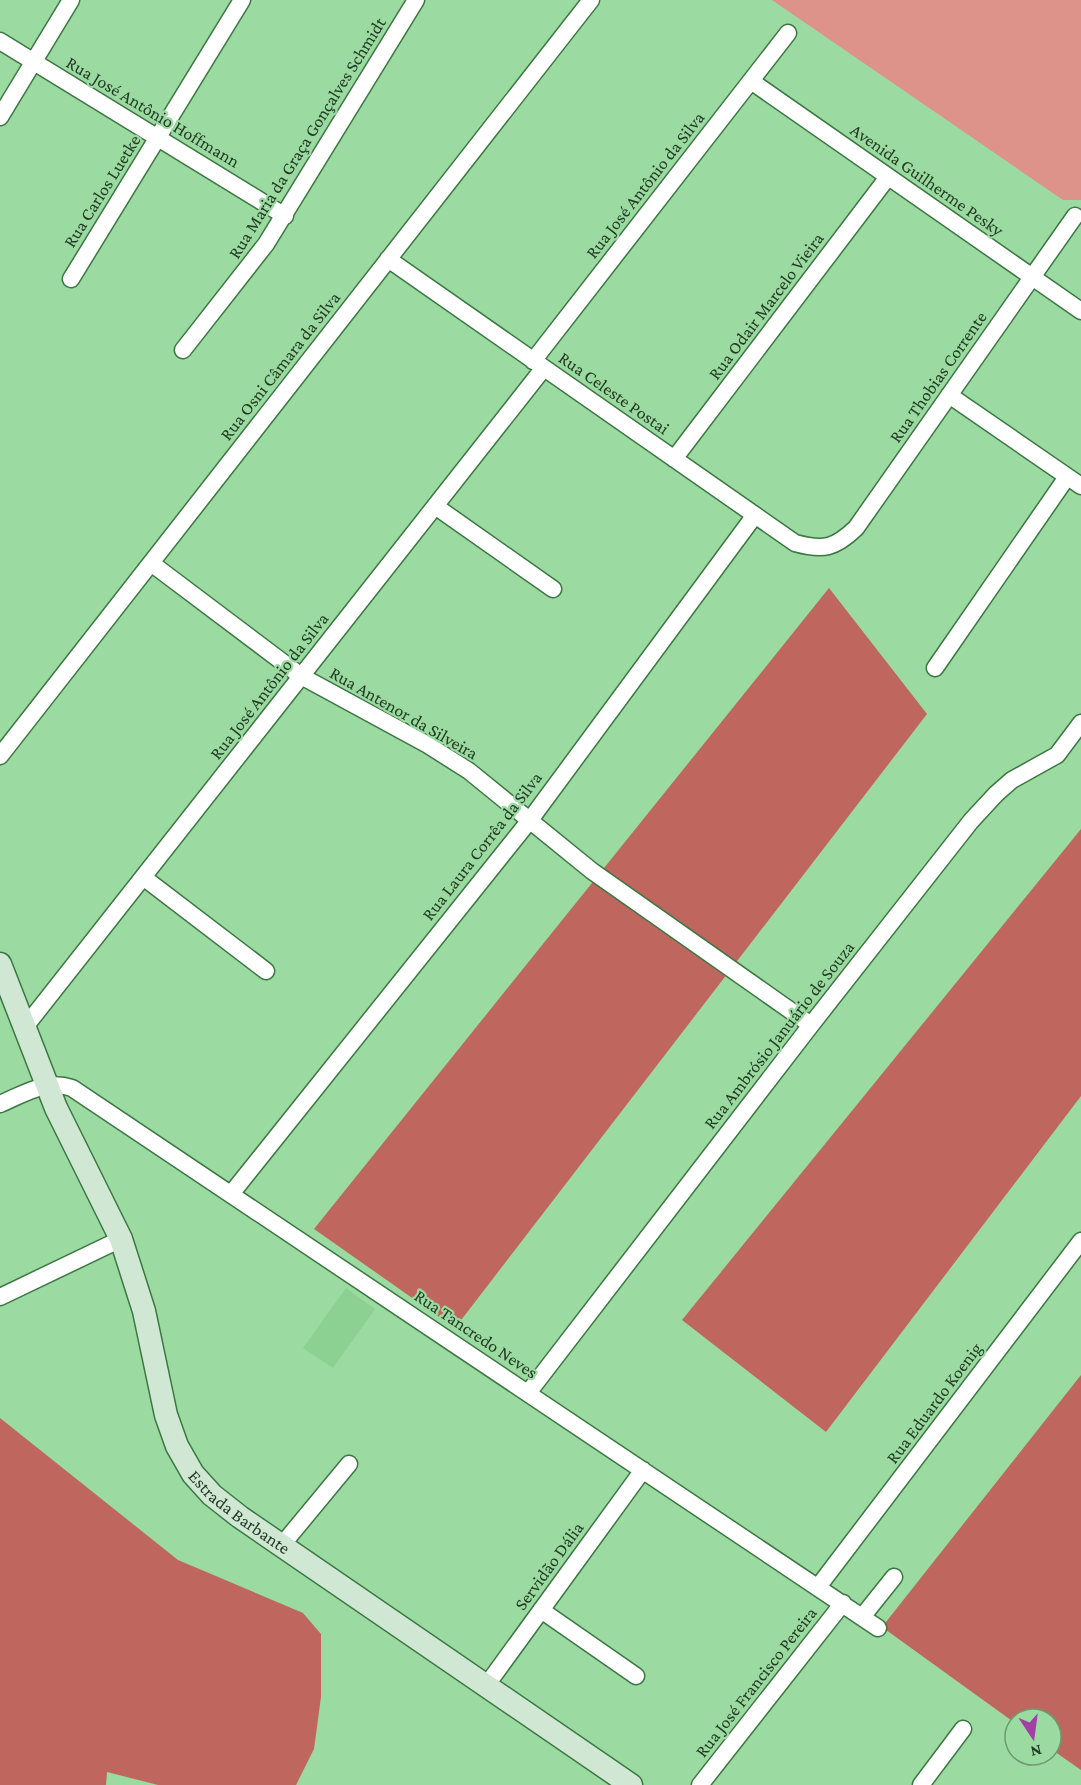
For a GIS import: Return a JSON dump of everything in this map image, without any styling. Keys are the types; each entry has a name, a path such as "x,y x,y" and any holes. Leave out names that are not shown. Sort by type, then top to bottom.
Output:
{"main road":[{"name":"Estrada Barbante","path":"0,964 66,1131 121,1239 141,1302 166,1415 177,1446 193,1474 212,1495 282,1545 631,1785"}],"street":[{"path":"0,117 71,0"},
{"name":"Rua Carlos Luetke","path":"70,279 242,0"},
{"name":"Rua Maria da Graça Gonçalves Schmidt","path":"183,350 248,269 285,216 416,0"},
{"name":"Rua Osni Câmara da Silva","path":"0,756 591,0"},
{"name":"Rua José Antônio da Silva","path":"25,1027 435,506 788,33"},
{"name":"Rua José Antônio Hoffmann","path":"0,41 285,216"},
{"name":"Avenida Guilherme Pesky","path":"751,81 1081,311"},
{"name":"Rua Odair Marcelo Vieira","path":"674,459 888,177"},
{"name":"Rua Thobias Corrente","path":"822,549 842,541 856,528 1075,216"},
{"name":"Rua Celeste Postai","path":"388,259 795,543 822,549"},
{"path":"949,395 1081,486"},
{"path":"935,668 1067,477"},
{"path":"435,506 554,588"},
{"name":"Rua Laura Corrêa da Silva","path":"231,1194 530,820 755,515"},
{"name":"Rua Antenor da Silveira","path":"151,563 301,676 469,771 592,871 810,1025"},
{"name":"Rua Ambrósio Januário de Souza","path":"528,1393 810,1025 971,821 1012,780 1057,755 1081,723"},
{"path":"143,877 266,971"},
{"path":"0,1104 47,1084"},
{"name":"Rua Tancredo Neves","path":"47,1084 62,1084 72,1088 878,1628"},
{"path":"0,1297 121,1239"},
{"name":"Rua Eduardo Koenig","path":"818,1587 1081,1242"},
{"path":"282,1545 349,1464"},
{"name":"Servidão Dália","path":"486,1686 643,1470"},
{"path":"862,1617 894,1578"},
{"name":"Rua José Francisco Pereira","path":"700,1785 843,1603"},
{"path":"541,1610 636,1676"},
{"path":"921,1785 963,1728"}],"shaded area":[{"path":"772,0 1081,0 1081,200 1063,200"},
{"path":"829,588 927,714 455,1328 314,1229"},
{"path":"1081,829 1081,1096 826,1432 682,1320"},
{"path":"346,1288 375,1309 333,1368 303,1348"},
{"path":"1081,1375 1081,1770 1063,1757 1063,1707 1003,1707 1003,1714 882,1627"},
{"path":"0,1418 178,1560 303,1613 321,1634 321,1697 314,1749 296,1785 158,1785 107,1772 106,1785 0,1785"}]}
